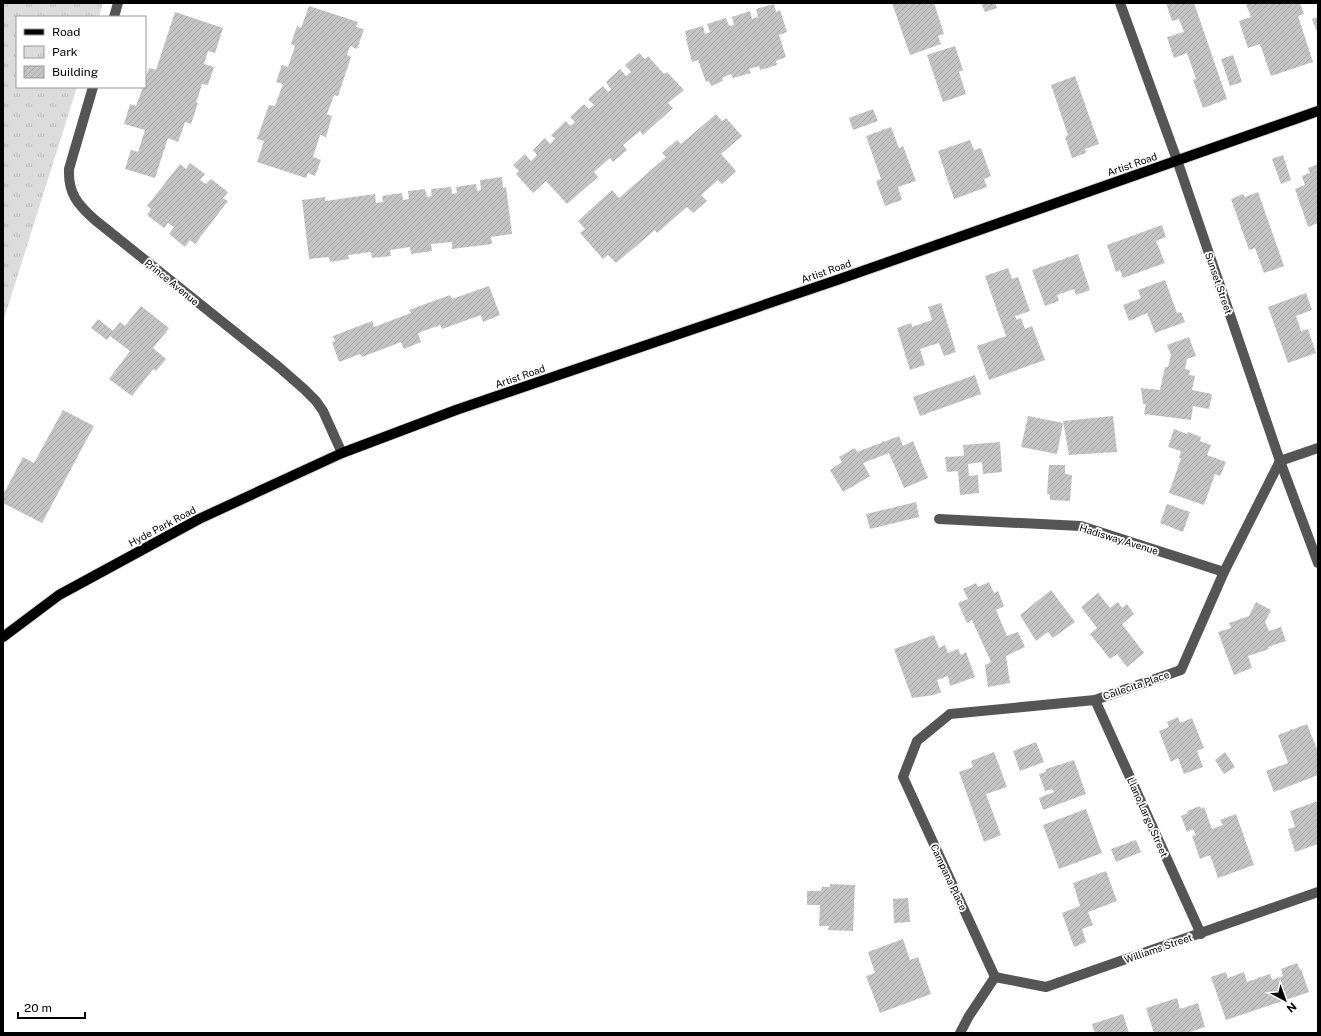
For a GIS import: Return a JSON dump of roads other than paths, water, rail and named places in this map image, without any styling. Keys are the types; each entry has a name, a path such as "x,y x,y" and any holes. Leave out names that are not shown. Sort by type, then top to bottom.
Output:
{"main road":[{"name":"Artist Road","path":"342,453 456,410 837,280 1318,111"},
{"name":"Hyde Park Road","path":"3,637 66,591 199,519 342,453"}],"street":[{"path":"114,16 118,3"},
{"name":"Sunset Street","path":"1120,3 1177,160 1280,462 1318,563"},
{"name":"Prince Avenue","path":"93,88 69,169 69,181 72,193 79,204 95,220 280,368 304,389 323,412 342,453"},
{"path":"1280,462 1318,448"},
{"name":"Callecita Place","path":"903,777 917,741 950,714 1095,700 1181,670 1224,572 1280,462"},
{"name":"Hadisway Avenue","path":"939,519 1081,526 1224,572"},
{"name":"Llano Largo Street","path":"1095,700 1201,934"},
{"name":"Campana Place","path":"903,777 995,978"},
{"name":"Williams Street","path":"995,978 1046,987 1318,892"},
{"path":"960,1033 969,1016 995,978"}]}
